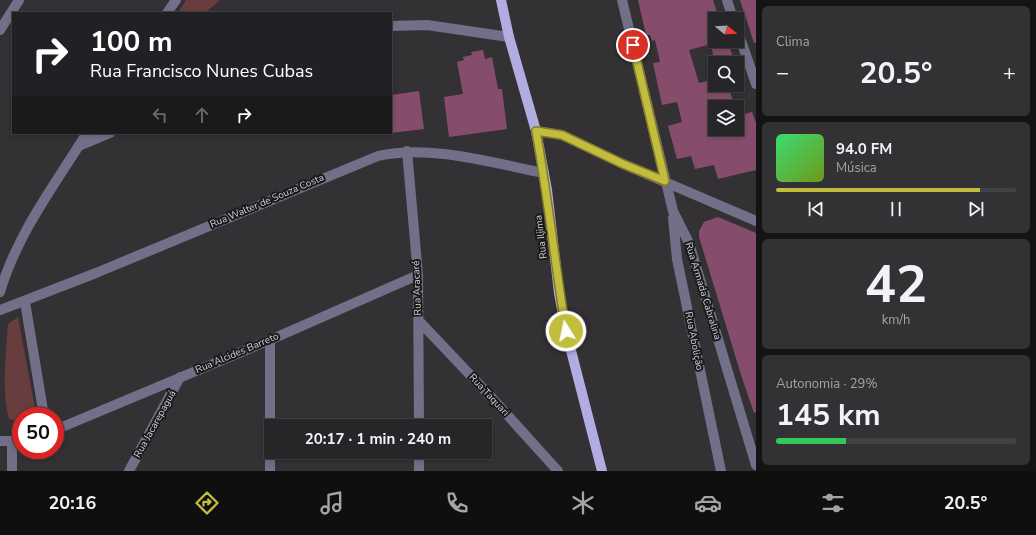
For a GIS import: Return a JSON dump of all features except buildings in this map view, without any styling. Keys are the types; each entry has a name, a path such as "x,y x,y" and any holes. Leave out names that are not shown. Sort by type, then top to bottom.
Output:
{"main road":[{"name":"Rua Iljima","path":"501,0 509,37 536,131 544,173 566,331 602,471"}],"street":[{"path":"0,30 19,0"},
{"path":"168,12 176,0"},
{"name":"Rua Armada Cabralina","path":"622,0 673,211 689,243 756,465"},
{"path":"727,0 731,12"},
{"path":"392,26 427,25 509,37"},
{"path":"744,48 756,84"},
{"path":"536,131 562,135 623,164 756,221"},
{"path":"0,292 4,277 22,235 86,134"},
{"path":"79,146 108,134"},
{"name":"Rua Walter de Souza Costa","path":"0,310 25,302 378,156 407,151 466,159 544,173"},
{"name":"Rua Aracaré","path":"407,151 418,275 419,419"},
{"name":"Rua Abolição","path":"673,211 677,259 721,471"},
{"name":"Rua Alcides Barreto","path":"64,426 270,340 418,275"},
{"path":"25,302 42,407"},
{"name":"Rua Taquari","path":"419,321 492,398 558,471"},
{"path":"270,340 270,471"},
{"name":"Rua Jacarepaguá","path":"129,471 180,377"},
{"path":"0,441 12,441"},
{"path":"12,471 14,459"},
{"path":"419,459 419,471"}],"shaded area":[{"path":"186,0 220,0 206,12 179,12"},
{"path":"18,317 35,407 12,407 12,420 9,419 5,396 5,359 8,324"}],"route":[{"path":"566,331 559,293 547,190 536,131 562,135 623,164 665,181 633,45"}]}
